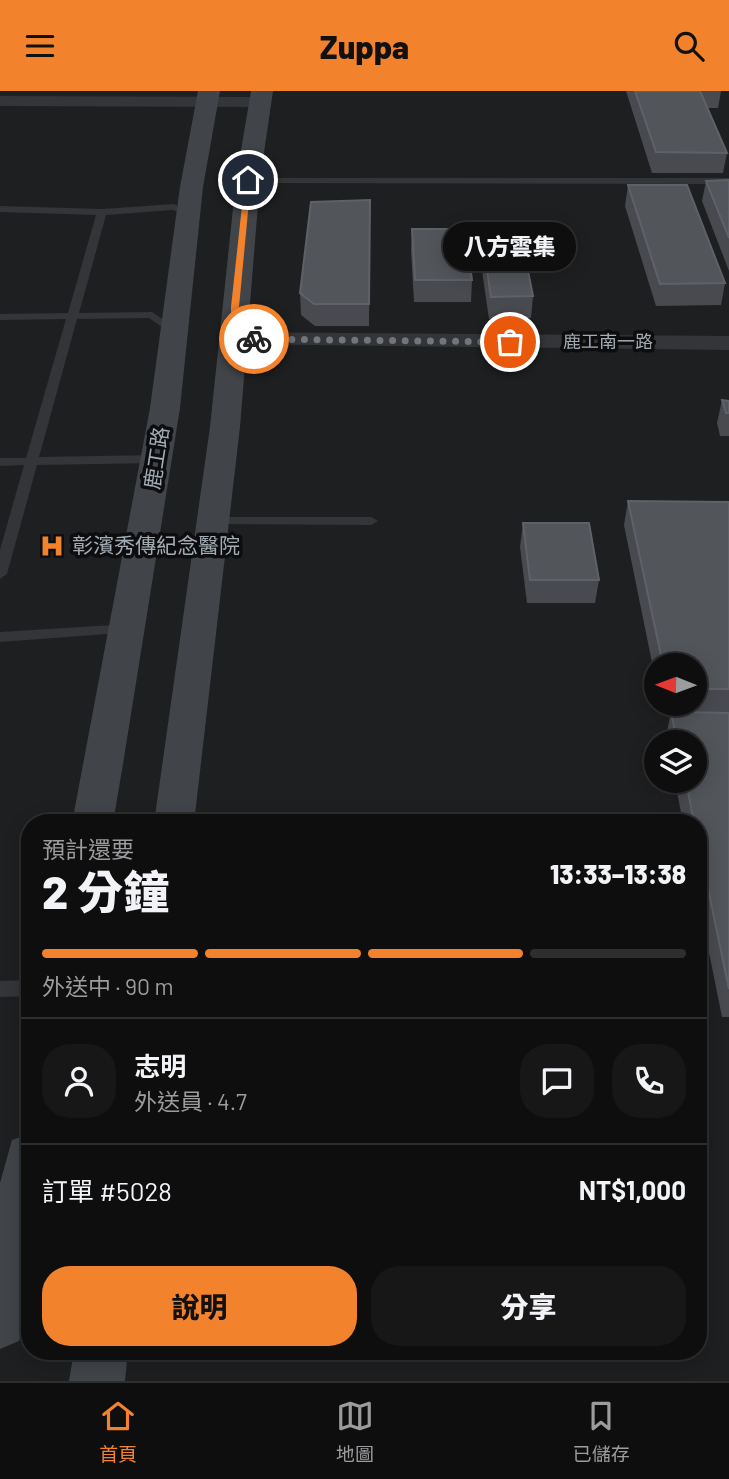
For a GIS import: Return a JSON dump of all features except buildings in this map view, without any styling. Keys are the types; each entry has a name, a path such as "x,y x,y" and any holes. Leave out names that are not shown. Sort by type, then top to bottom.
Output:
{"street":[{"name":"鹿工路","path":"94,814 158,459 176,332 187,213 207,96"},
{"path":"0,101 261,96 248,180 235,307 236,339 175,814"},
{"name":"鹿工南一路","path":"236,339 729,343"},
{"path":"0,1322 21,1206"},
{"path":"97,1381 100,1360"}],"lane":[{"path":"248,180 729,181"},
{"path":"0,209 102,212 174,207 187,213"},
{"path":"0,574 75,318 102,212"},
{"path":"0,317 152,315 176,332"},
{"path":"0,462 158,459"},
{"path":"211,521 371,521"},
{"path":"0,637 129,629"},
{"path":"0,989 21,988"}],"shaded area":[{"path":"0,91 729,91 729,1381 0,1381"}],"way so far":[{"path":"254,339 510,342"}],"place":[{"name":"八方雲集","path":"510,342"},
{"name":"彰濱秀傳紀念醫院","path":"52,546"}],"route":[{"path":"248,180 235,307 236,339 254,339"}]}
